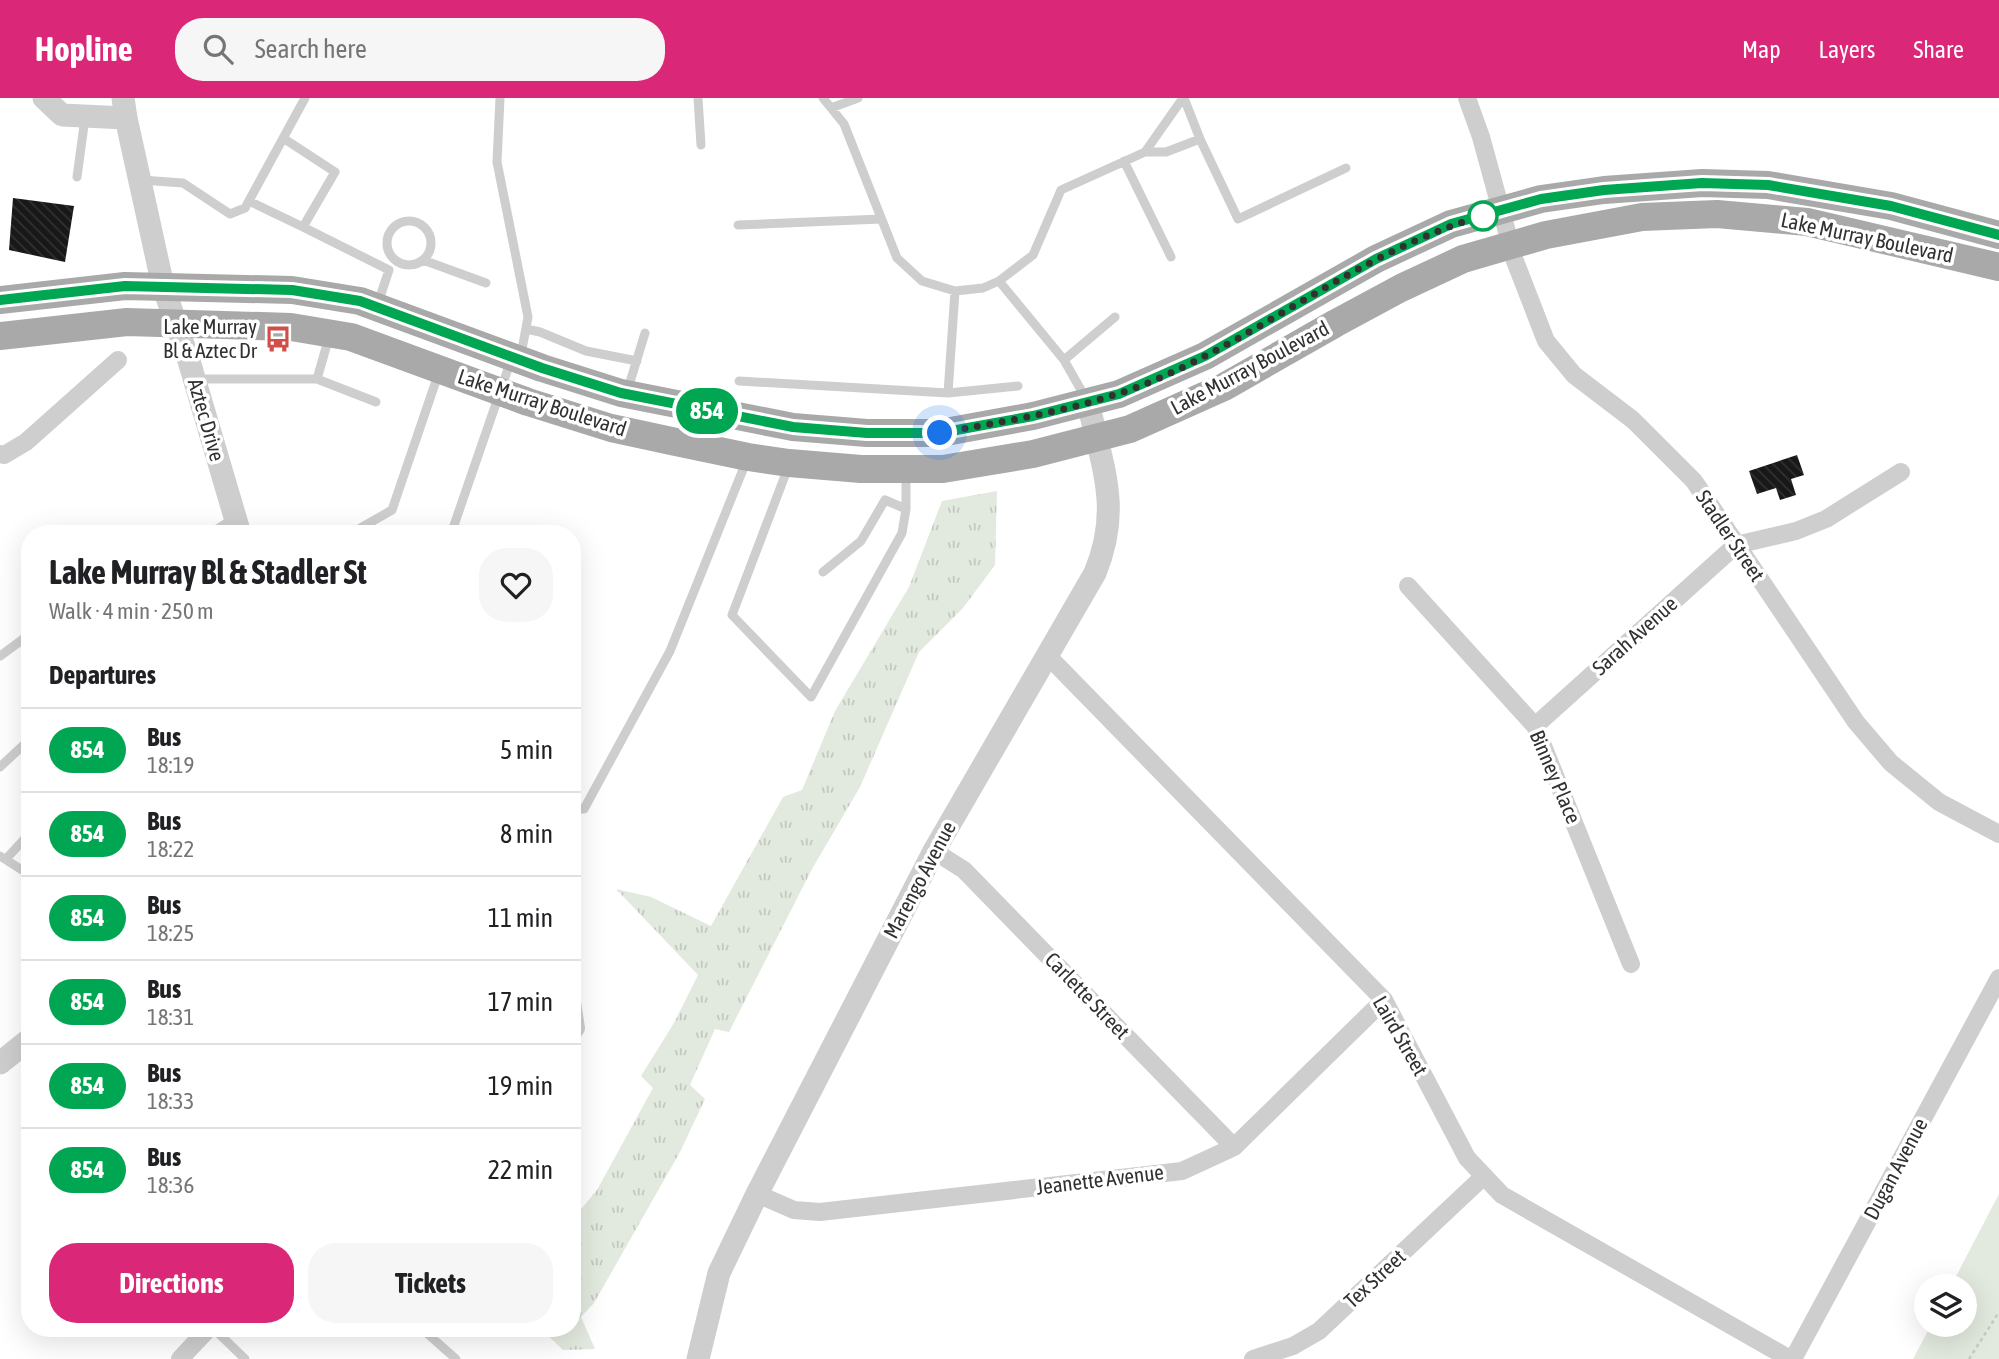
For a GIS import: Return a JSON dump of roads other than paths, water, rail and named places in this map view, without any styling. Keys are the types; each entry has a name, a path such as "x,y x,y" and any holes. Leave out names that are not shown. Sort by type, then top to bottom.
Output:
{"main road":[{"name":"Lake Murray Boulevard","path":"0,336 127,322 169,305 292,290 360,301 516,359 627,394 793,427 867,433 940,433 1033,416 1119,394 1205,356 1376,259 1451,224 1541,199 1604,190 1702,183 1768,185 1891,206 1999,234"},
{"name":"Lake Murray Boulevard","path":"0,300 125,286 169,305 351,337 611,428 789,463 861,469 906,469 956,467 1033,454 1130,429 1224,387 1357,311 1463,259 1546,235 1642,217 1717,214 1807,222 1999,267"},
{"path":"905,433 906,469"}],"street":[{"path":"44,98 62,115 86,116 124,108"},
{"name":"Stadler Street","path":"1467,98 1481,136 1510,246 1546,341 1574,375 1633,420 1694,481 1856,722 1891,763 1939,802 1999,834"},
{"name":"Aztec Drive","path":"124,108 169,305 194,379 237,525"},
{"path":"0,454 4,455 26,442 118,360"},
{"name":"Marengo Avenue","path":"698,1359 719,1273 757,1194 934,850 1096,573 1106,545 1110,501 1088,402"},
{"path":"1736,545 1796,531 1826,519 1901,472"},
{"name":"Sarah Avenue","path":"1535,726 1736,545"},
{"name":"Binney Place","path":"1408,586 1535,726 1631,964"},
{"name":"Laird Street","path":"1047,655 1384,1000 1466,1158 1502,1195 1791,1359"},
{"name":"Carlette Street","path":"934,850 964,870 1234,1147"},
{"name":"Dugan Avenue","path":"1791,1359 1999,978"},
{"name":"Jeanette Avenue","path":"757,1194 794,1210 820,1212 1182,1171 1234,1147 1384,1000"},
{"path":"0,1063 21,1046"},
{"name":"Tex Street","path":"1252,1359 1285,1349 1319,1331 1483,1177"},
{"path":"180,1359 202,1337"}],"lane":[{"path":"139,180 183,183 230,214 246,208 305,98"},
{"path":"454,525 499,391 516,359 528,317 497,162 500,98"},
{"path":"698,98 701,145"},
{"path":"823,98 844,124 897,258 922,281 955,291 983,288 999,281 1033,255 1061,190 1145,152 1166,152 1200,139"},
{"path":"831,108 858,98"},
{"path":"1183,98 1238,219 1346,168"},
{"path":"1145,152 1183,98"},
{"path":"77,177 86,116"},
{"path":"283,138 335,173 303,227"},
{"path":"1124,161 1171,257"},
{"path":"249,201 389,270"},
{"path":"738,225 881,219"},
{"path":"408,221 421,225 429,235 430,248 423,260 410,265 396,260 388,248 389,235 396,225 408,221"},
{"path":"376,307 389,270 396,260"},
{"path":"423,260 486,284"},
{"path":"999,281 1064,359 1088,402"},
{"path":"948,393 955,291"},
{"path":"1064,359 1115,317"},
{"path":"526,329 586,351 637,361"},
{"path":"317,379 330,333"},
{"path":"627,394 645,333"},
{"path":"365,525 392,510 440,369"},
{"path":"194,379 317,379 376,402"},
{"path":"739,381 948,393 1018,386"},
{"path":"581,810 584,810 670,651 748,457"},
{"path":"789,463 732,615 811,697 902,533 906,509 906,469"},
{"path":"823,572 860,541 885,500 906,509"},
{"path":"0,656 21,641"},
{"path":"0,767 21,747"},
{"path":"21,841 3,858 21,869"},
{"path":"221,1337 245,1359"},
{"path":"431,1337 456,1359"}],"place":[{"name":"Lake Murray Bl & Aztec Dr","path":"278,339"}]}
